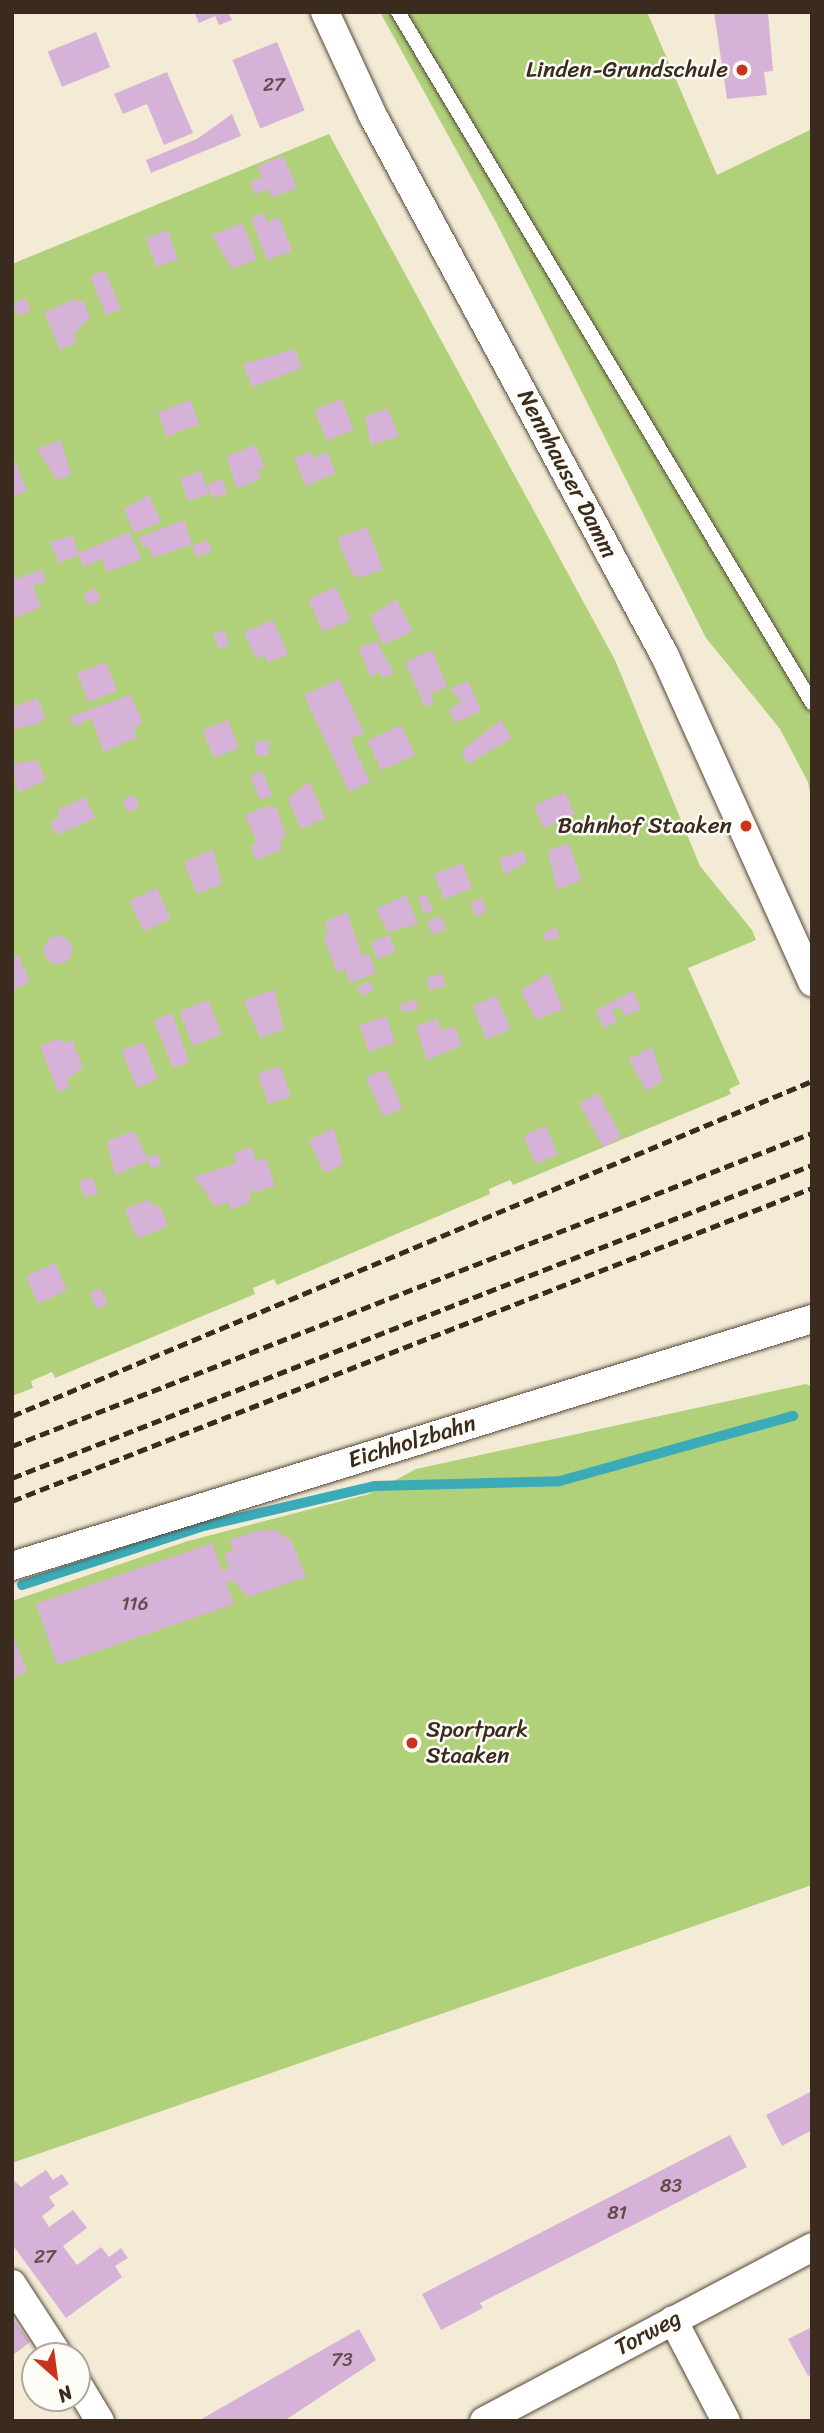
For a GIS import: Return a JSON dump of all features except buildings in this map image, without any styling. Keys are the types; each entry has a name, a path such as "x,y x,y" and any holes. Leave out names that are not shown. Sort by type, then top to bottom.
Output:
{"street":[{"name":"Nennhauser Damm","path":"325,12 373,116 665,656 797,943 812,982"},
{"name":"Eichholzbahn","path":"12,1566 812,1319"},
{"name":"Torweg","path":"484,2421 812,2247"},
{"path":"12,2284 50,2342"},
{"path":"673,2320 726,2421"}],"lane":[{"path":"398,12 812,703"}],"green space":[{"path":"380,12 647,12 717,175 812,129 812,803 808,782 780,729 706,638 496,222"},
{"path":"329,134 615,660 700,866 752,930 756,940 688,968 740,1084 729,1089 731,1094 513,1185 510,1180 489,1189 490,1194 277,1285 274,1279 253,1288 255,1294 55,1378 52,1372 31,1381 33,1388 12,1396 12,264"},
{"name":"Sportpark Staaken","path":"806,1384 812,1387 812,1885 12,2163 12,1601 188,1541 369,1494 416,1469"}],"waterway":[{"path":"22,1585 200,1527 375,1486 560,1481 793,1416"}],"railway":[{"path":"12,1416 812,1081"},
{"path":"12,1446 812,1133"},
{"path":"12,1478 812,1165"},
{"path":"12,1501 812,1188"}],"place":[{"name":"Linden-Grundschule","path":"742,70"},
{"name":"Bahnhof Staaken","path":"746,826"},
{"name":"Sportpark Staaken","path":"412,1743"}]}
